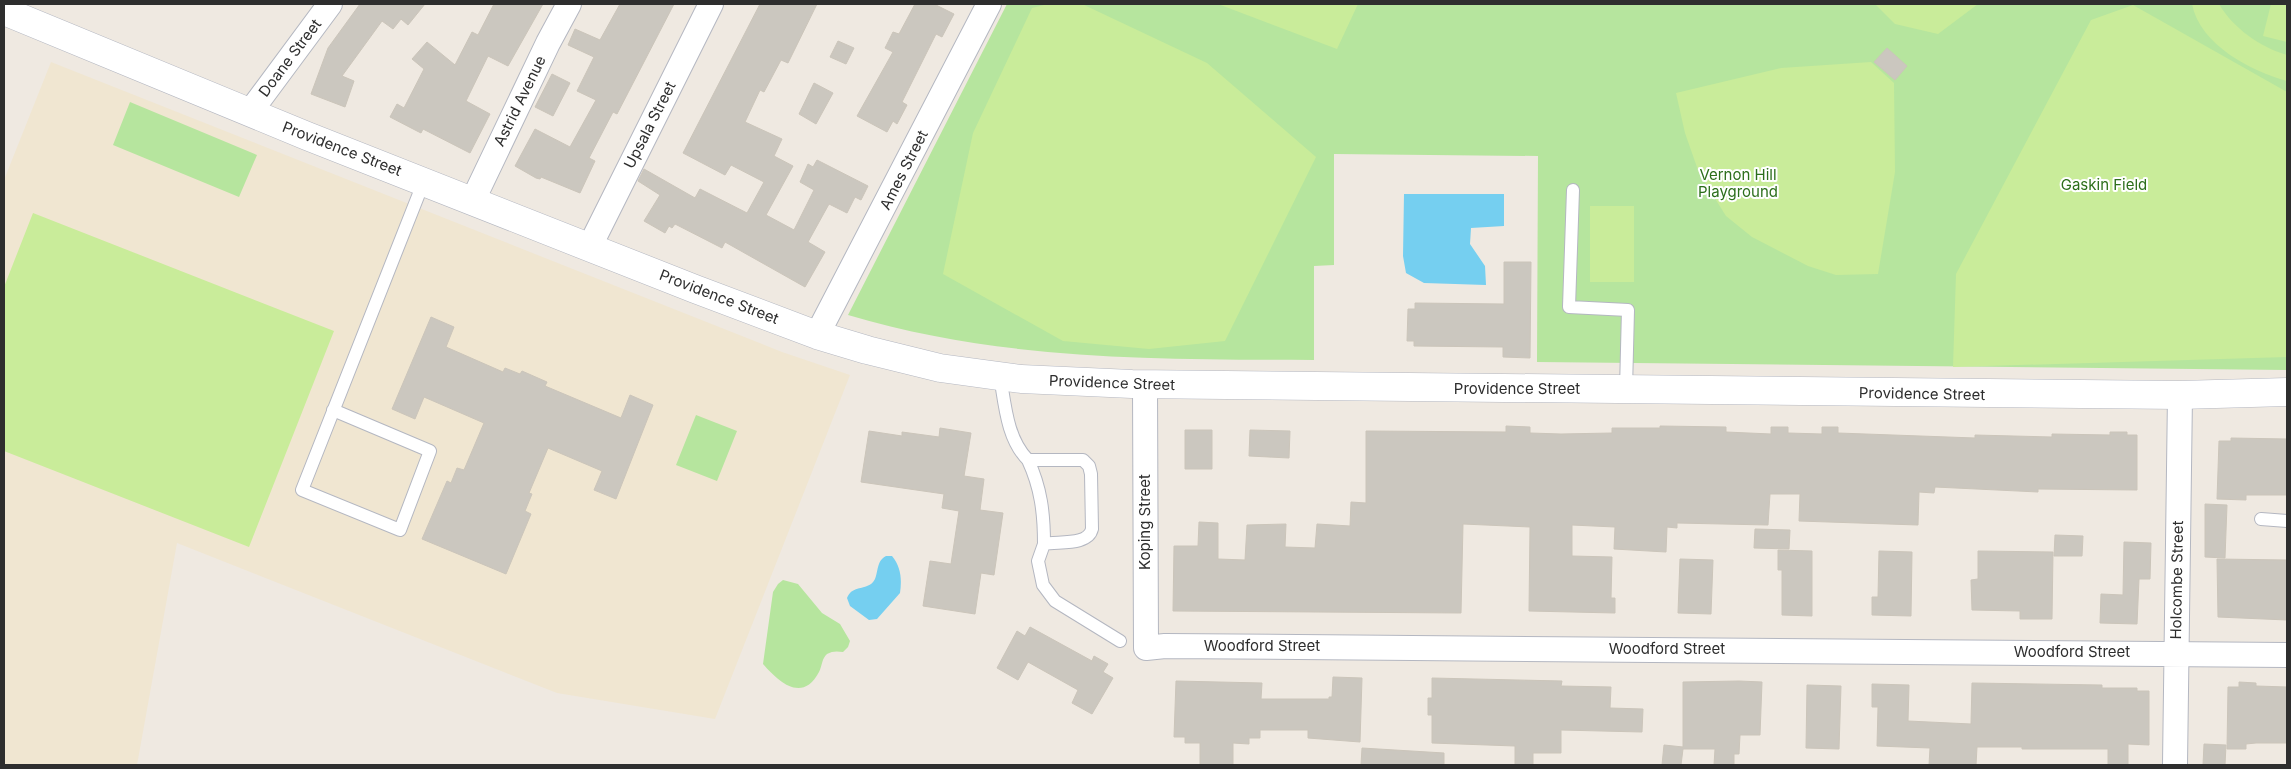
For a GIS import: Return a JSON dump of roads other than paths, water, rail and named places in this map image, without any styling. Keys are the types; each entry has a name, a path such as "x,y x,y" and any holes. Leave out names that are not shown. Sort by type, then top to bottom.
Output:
{"main road":[{"name":"Providence Street","path":"4,11 250,112 817,335 867,350 940,368 1075,383 1285,388 1626,389 2180,396 2287,392"}],"street":[{"name":"Astrid Avenue","path":"473,200 548,42 569,4"},
{"name":"Upsala Street","path":"590,246 711,4"},
{"name":"Ames Street","path":"817,335 989,4"},
{"name":"Doane Street","path":"250,112 326,5"},
{"name":"Koping Street","path":"1144,385 1146,648 1157,647"},
{"name":"Holcombe Street","path":"2175,765 2180,396"},
{"name":"Woodford Street","path":"1157,647 2287,654"}],"lane":[{"path":"333,410 430,451 400,530 302,490 333,410 424,181"},
{"path":"1573,190 1569,308 1628,310 1626,389"},
{"path":"1000,376 1009,426 1020,452 1028,460 1038,482 1043,505 1044,544 1038,561 1043,585 1055,601 1120,641"},
{"path":"1028,460 1083,460 1089,466 1091,474 1091,535 1085,540 1044,544"},
{"path":"2261,519 2287,521"}],"water":[{"path":"1404,194 1504,194 1504,226 1471,228 1470,244 1485,266 1486,285 1424,283 1406,273 1403,256"},
{"path":"886,556 892,556 899,569 901,578 900,593 877,619 869,620 850,606 847,598 852,592 868,586 874,581 878,566"}],"park label":[{"name":"Vernon Hill Playground","path":"1738,184"},
{"name":"Gaskin Field","path":"2104,185"}]}
